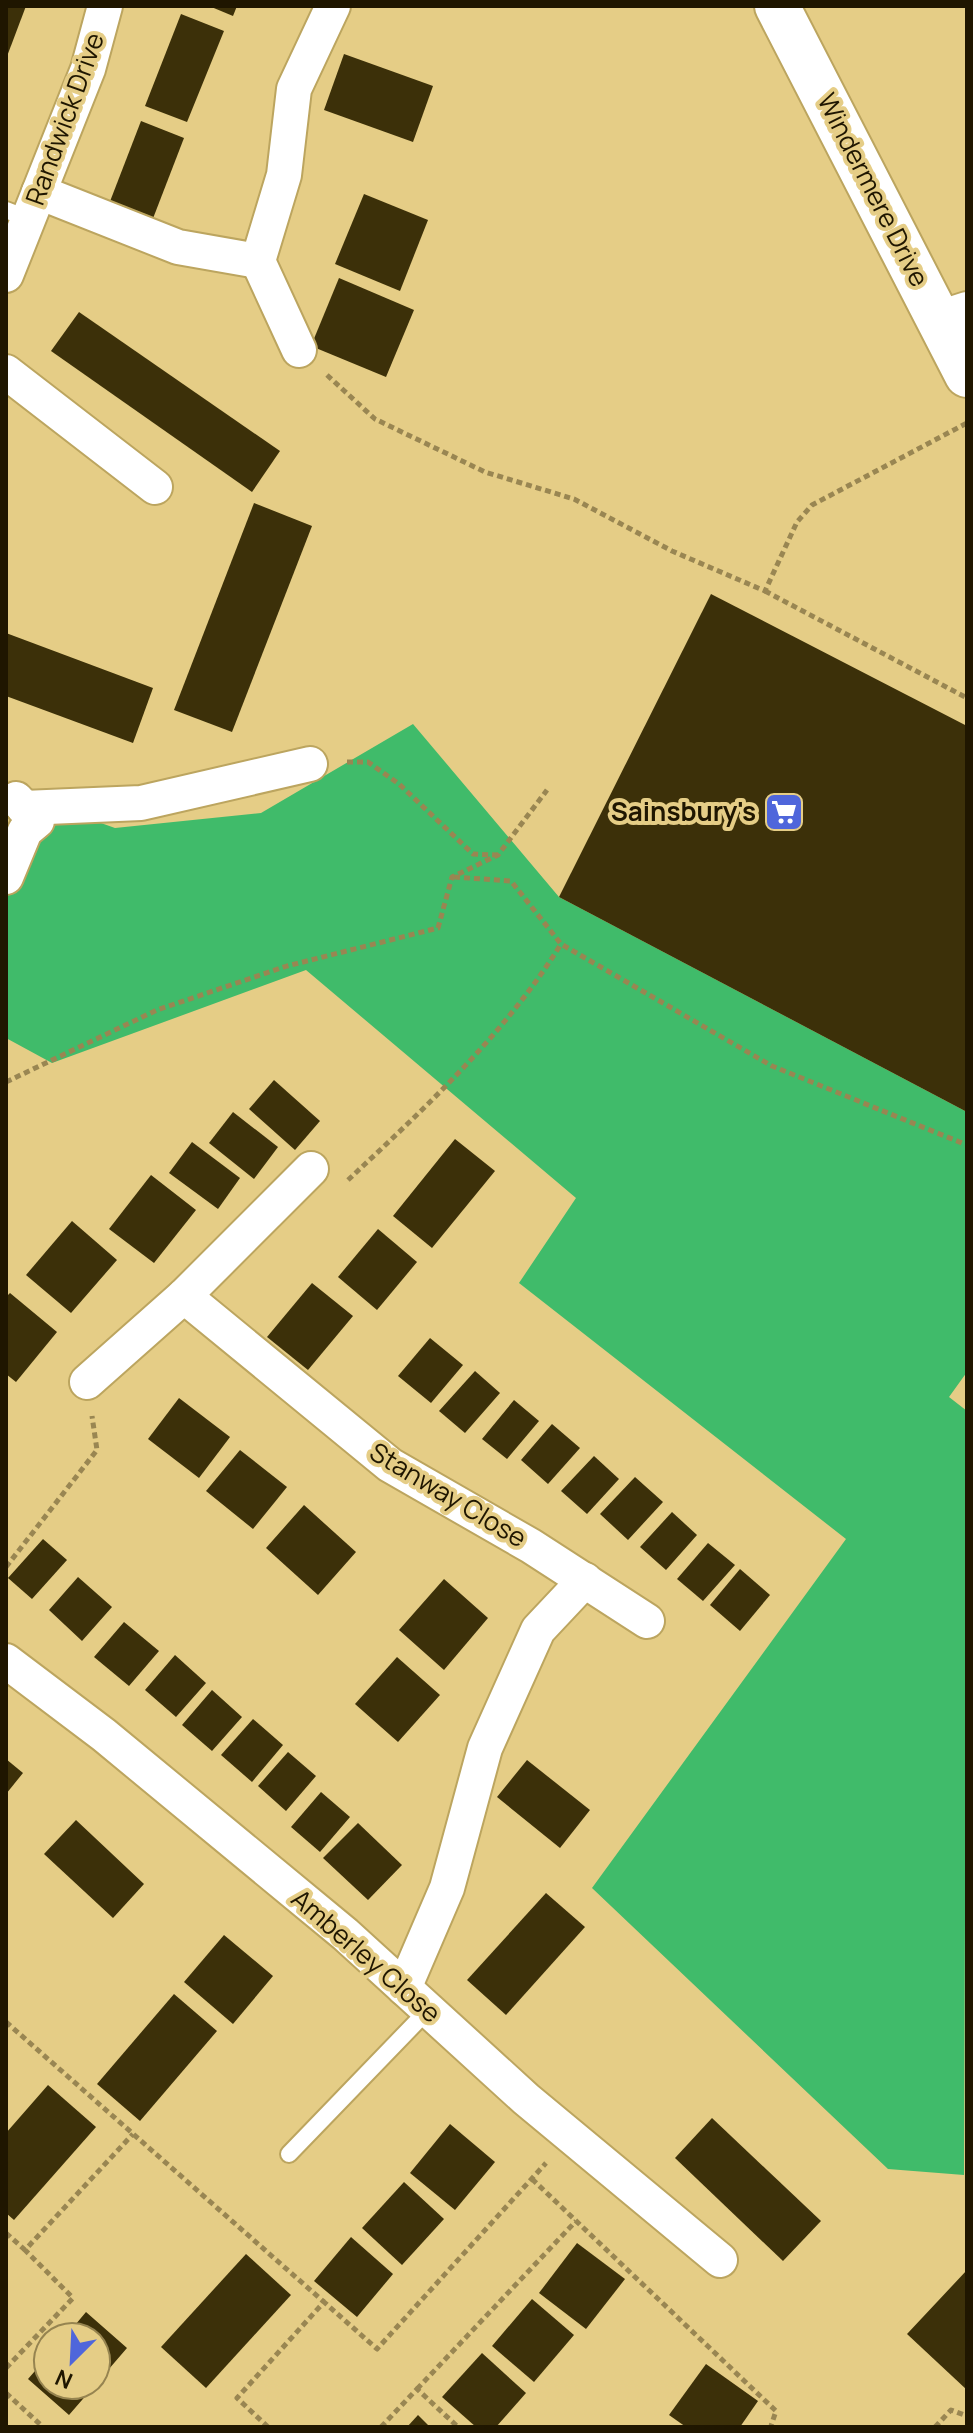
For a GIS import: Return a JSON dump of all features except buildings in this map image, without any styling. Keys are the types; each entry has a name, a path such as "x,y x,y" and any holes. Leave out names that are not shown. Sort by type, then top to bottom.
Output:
{"street":[{"name":"Randwick Drive","path":"6,275 25,207 88,69 105,6"},
{"path":"299,350 258,261 284,175 294,89 333,6"},
{"name":"Windermere Drive","path":"777,6 953,314 967,375"},
{"path":"25,207 178,247 258,261"},
{"path":"6,372 155,487"},
{"path":"15,801 141,803 310,764"},
{"path":"6,877 25,831 37,821 15,801"},
{"path":"87,1382 184,1296 311,1169"},
{"name":"Stanway Close","path":"184,1296 390,1465 585,1580 647,1621"},
{"path":"416,1999 485,1748 538,1630 585,1580"},
{"name":"Amberley Close","path":"6,1661 104,1735 345,1934 571,2136 720,2260"}],"lane":[{"path":"289,2154 416,1999"}],"path":[{"path":"299,350 375,419 485,472 574,499 672,551 765,591 967,698"},
{"path":"765,591 797,522 812,505 967,423"},
{"path":"310,764 368,762 399,784 473,854 498,855"},
{"path":"6,1082 157,1010 287,966 438,928 452,877 498,855 547,790"},
{"path":"452,877 511,881 561,944 772,1066 967,1145"},
{"path":"311,1169 345,1182 427,1107 540,977 561,944"},
{"path":"6,1567 97,1450 87,1382"},
{"path":"6,2022 377,2349 571,2136"},
{"path":"25,2250 133,2134"},
{"path":"532,2179 776,2411 771,2427"},
{"path":"381,2427 576,2221"},
{"path":"6,2233 73,2298 6,2368"},
{"path":"268,2427 237,2398 324,2302"},
{"path":"417,2389 458,2427"},
{"path":"6,2393 43,2427"},
{"path":"935,2427 951,2410 967,2416"}],"green space":[{"path":"413,724 559,897 967,1112 967,1372 949,1397 967,1411 964,2175 888,2169 592,1888 846,1539 519,1283 576,1198 306,970 52,1063 6,1038 6,884 39,801 115,828 261,813"}],"place":[{"name":"Sainsbury's","path":"784,812"}]}
